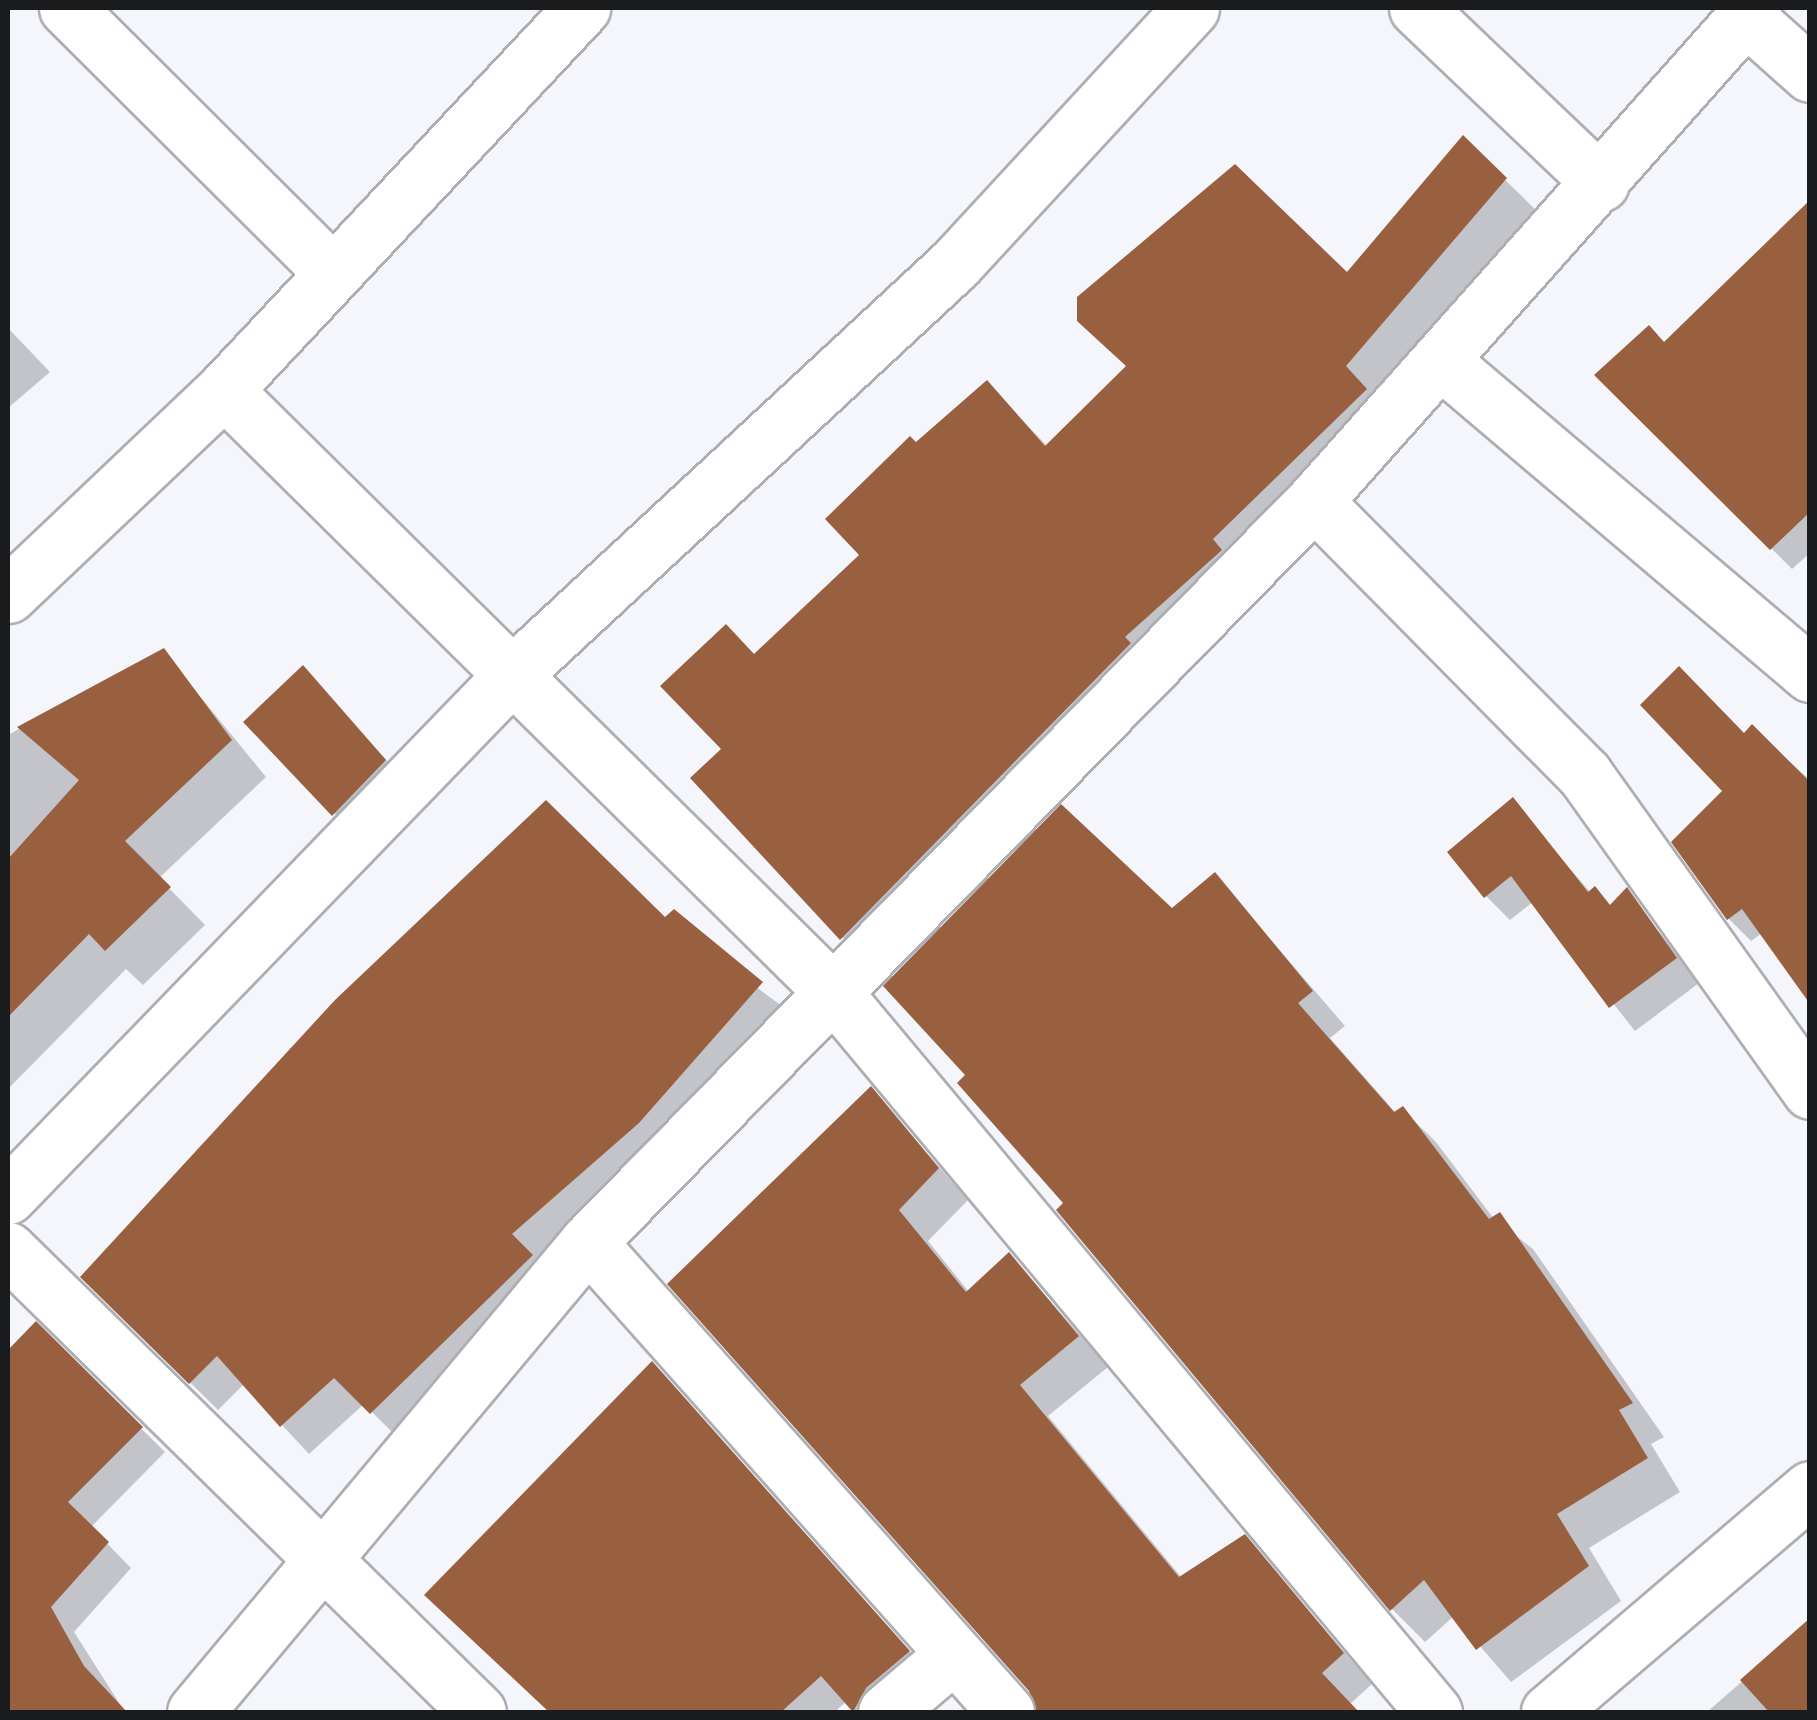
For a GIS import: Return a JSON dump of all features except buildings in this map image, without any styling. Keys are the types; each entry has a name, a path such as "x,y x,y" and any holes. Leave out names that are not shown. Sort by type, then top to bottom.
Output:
{"street":[{"path":"67,8 333,273"},
{"path":"8,595 224,390 582,8"},
{"path":"8,1196 514,674 955,264 1192,8"},
{"path":"1417,8 1602,184"},
{"path":"195,1712 588,1242 1314,501 1602,184 1749,12 1810,74"},
{"path":"1441,361 1810,674"},
{"path":"224,390 833,992 1434,1712"},
{"path":"1314,501 1585,774 1810,1092"},
{"path":"588,1242 952,1656 1006,1712"},
{"path":"8,1250 322,1564 478,1712"},
{"path":"1549,1712 1801,1514"},
{"path":"886,1712 952,1656"}]}
